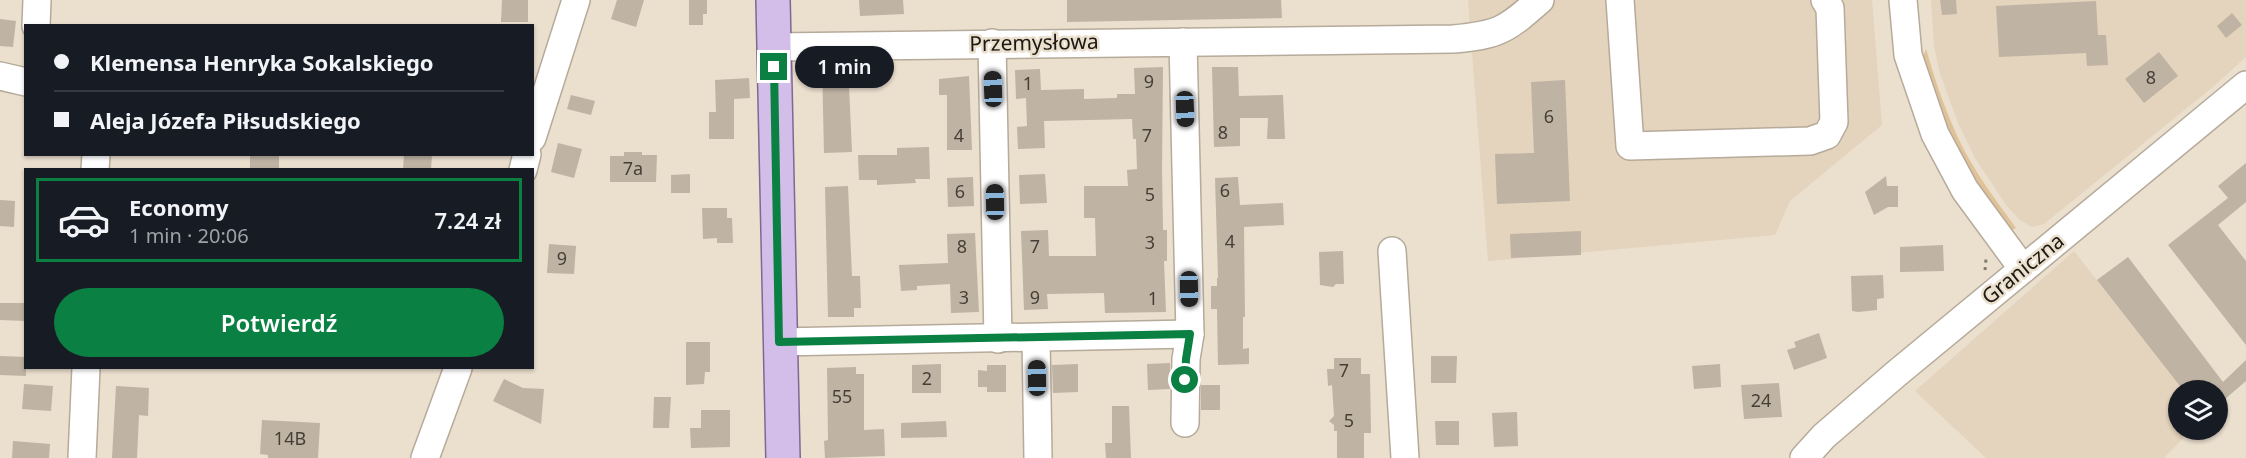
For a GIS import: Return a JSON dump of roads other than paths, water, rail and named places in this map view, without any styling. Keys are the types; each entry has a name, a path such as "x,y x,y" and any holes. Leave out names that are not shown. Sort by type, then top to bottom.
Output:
{"main road":[{"path":"773,0 783,458"}],"street":[{"path":"36,24 37,0"},
{"path":"535,121 576,0"},
{"name":"Przemysłowa","path":"774,47 1453,39 1483,36 1505,29 1540,0"},
{"path":"1620,0 1630,146 1810,141 1827,135 1834,122 1830,8 1825,0"},
{"path":"1903,0 1908,55 1935,134 1965,190 2023,269"},
{"path":"1184,42 1190,334 1186,359 1185,423"},
{"path":"992,43 998,339"},
{"path":"0,76 24,82"},
{"name":"Graniczna","path":"1804,458 1824,436 1896,374 2246,85"},
{"path":"1392,251 1405,458"},
{"path":"779,342 1190,334"},
{"path":"1036,338 1038,458"},
{"path":"82,458 86,369"},
{"path":"425,458 458,369"}]}
